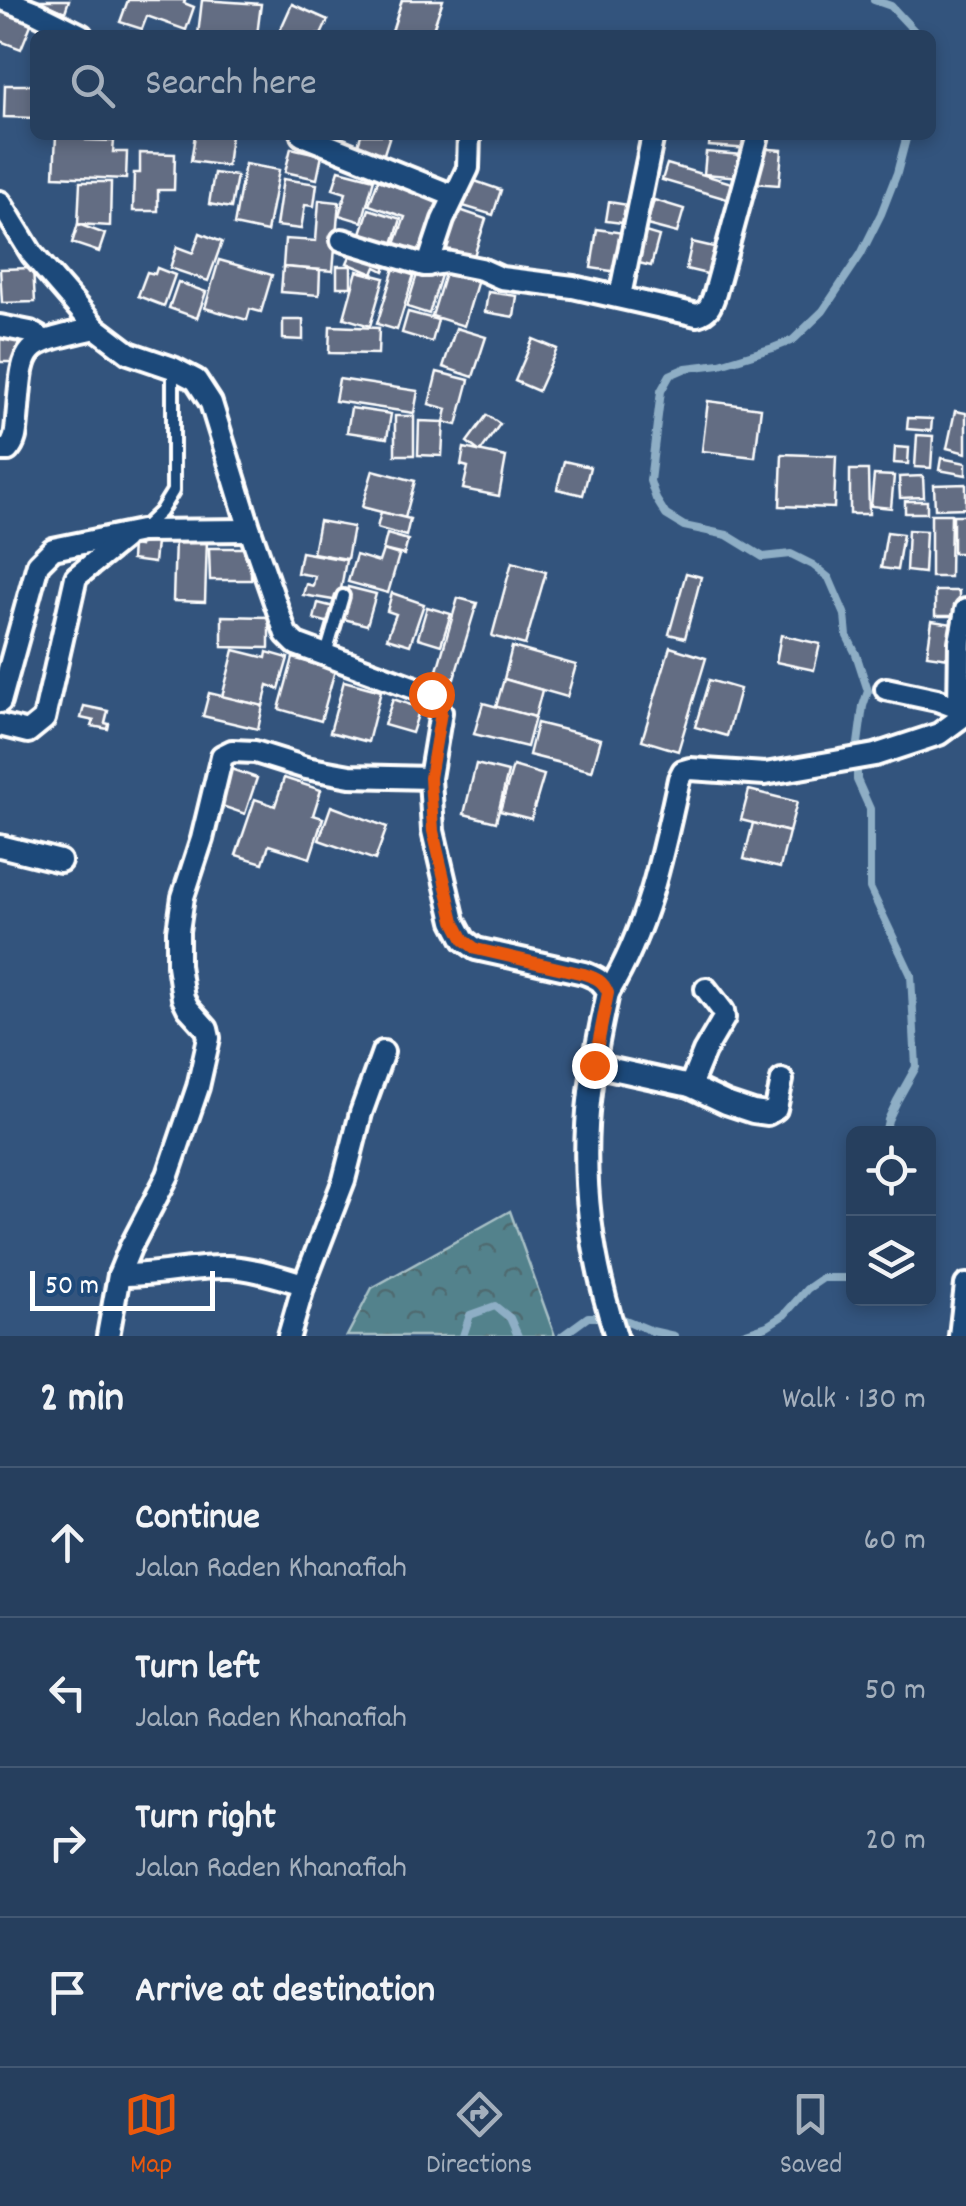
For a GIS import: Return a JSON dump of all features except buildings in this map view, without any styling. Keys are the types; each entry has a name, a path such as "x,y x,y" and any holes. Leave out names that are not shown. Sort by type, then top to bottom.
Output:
{"street":[{"path":"5,0 71,30"},
{"path":"314,140 454,196"},
{"path":"428,266 442,220 468,168 469,140"},
{"path":"620,296 652,140"},
{"path":"342,240 428,266 446,262 481,269 501,278 558,284 696,315 710,308 757,140"},
{"path":"0,202 32,254 96,328 129,353 196,380 212,403 286,634 296,644 431,694 441,712 430,778 433,831 454,921 464,940 476,949 599,979 608,993"},
{"path":"0,326 30,332 44,340"},
{"path":"0,450 8,450 15,438 22,364 30,348 44,340 96,328"},
{"path":"0,702 38,564 53,549 135,532 250,530"},
{"path":"0,725 28,732 44,719 76,577 135,532"},
{"path":"963,716 960,642 966,610"},
{"path":"886,689 937,700 963,716"},
{"path":"616,1336 599,1273 588,1207 587,1138 594,1065 608,993 630,954 656,882 683,771 765,774 875,755 939,734 963,716"},
{"path":"108,1336 118,1275 168,1175 210,1038 188,1008 181,990 178,930 183,896 202,839 222,756 232,751 255,752 306,768 350,776 430,778"},
{"path":"0,846 60,860"},
{"path":"690,1086 724,1018 706,990"},
{"path":"288,1336 344,1180 361,1113 383,1052"},
{"path":"594,1065 690,1086 726,1103 767,1114 776,1109 782,1080"},
{"path":"118,1275 226,1267 304,1284"},
{"path":"960,1336 966,1285"}],"lane":[{"path":"135,532 160,512 172,491 173,368"},
{"path":"326,654 343,596"}],"green space":[{"path":"510,1211 555,1336 347,1336 372,1288"}],"waterway":[{"path":"874,0 891,6 913,30"},
{"path":"887,1126 916,1067 911,975 870,888 870,809 857,780 857,751 868,691 847,636 845,615 829,578 813,565 791,554 763,557 727,535 684,526 666,515 650,481 661,391 670,375 686,368 720,364 793,340 823,311 861,254 881,214 906,140"},
{"path":"737,1336 767,1326 784,1315 807,1289 823,1278 846,1278"},
{"path":"463,1336 470,1315 495,1306 510,1318 518,1336"},
{"path":"562,1336 588,1317 618,1317 674,1336"}],"route":[{"path":"431,694 441,712 430,778 433,831 454,921 464,940 476,949 584,974 604,984 608,993 594,1065"}]}
